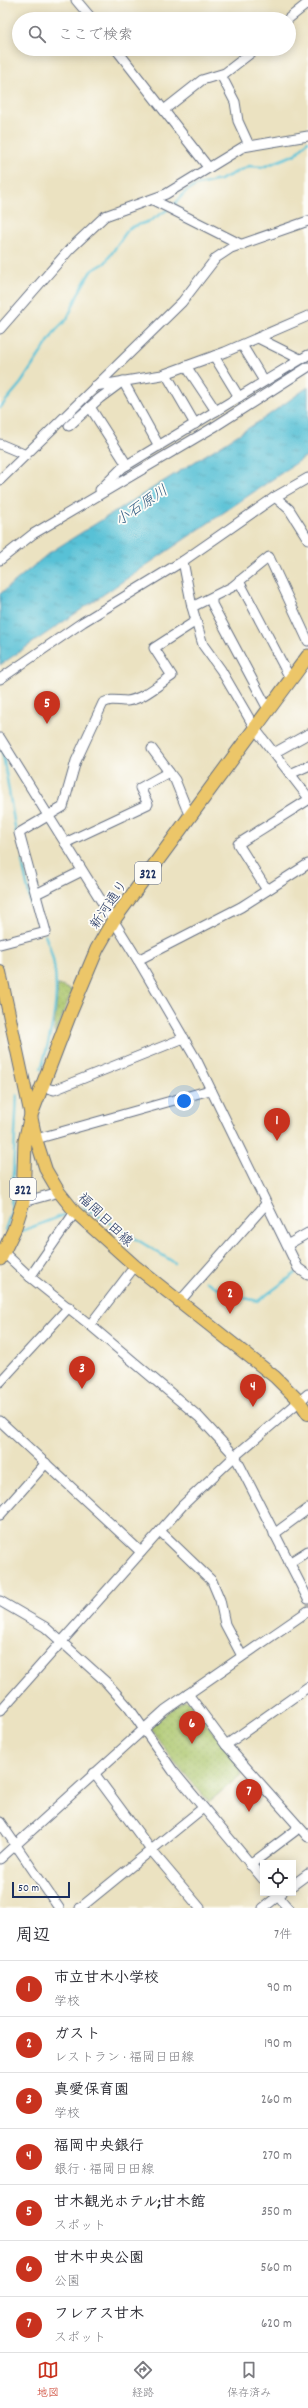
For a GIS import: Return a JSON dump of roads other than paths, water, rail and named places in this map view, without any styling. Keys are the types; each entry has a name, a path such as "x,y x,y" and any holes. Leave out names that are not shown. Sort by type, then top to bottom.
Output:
{"highway":[{"name":"新河通り","path":"31,1115 91,963 113,921 256,730 308,656"},
{"name":"322","path":"1,1253 14,1230 23,1202 25,1141 31,1115"}],"main road":[{"name":"福岡日田線","path":"0,974 36,1139 46,1170 59,1192 75,1212 135,1266 275,1377 304,1398 308,1414"}],"street":[{"path":"76,0 86,12"},
{"path":"295,12 305,3"},
{"path":"122,56 208,167"},
{"path":"164,110 202,80 220,74 237,65 248,56"},
{"path":"220,74 235,102 238,121 249,145"},
{"path":"0,329 90,229 105,216 153,200 184,183 230,153 249,145 308,136"},
{"path":"153,200 242,245"},
{"path":"0,480 182,302 211,263 231,248 308,221"},
{"path":"95,386 166,374 242,345 307,317"},
{"path":"258,338 304,357"},
{"path":"242,345 264,381"},
{"path":"214,356 239,397"},
{"path":"92,499 127,465 304,357"},
{"path":"186,366 216,411"},
{"path":"0,560 33,534 214,427 308,367"},
{"path":"166,374 195,424"},
{"path":"69,426 90,407 124,381"},
{"path":"124,381 159,446"},
{"path":"90,407 127,465"},
{"path":"0,444 26,454"},
{"path":"0,680 83,622 183,561 275,497 308,478"},
{"path":"275,497 289,509 308,539"},
{"path":"192,607 212,598 239,581 269,557 308,641"},
{"path":"183,561 192,607 203,644 221,670 256,730 308,799 238,844 268,890"},
{"path":"239,581 291,680"},
{"path":"212,598 212,604 269,711"},
{"path":"0,944 43,933 36,894 19,834 63,807 76,761 103,703 110,699 127,701 140,697 172,676 154,648 196,621"},
{"path":"274,753 308,734"},
{"path":"0,738 138,960 184,1038 298,1268 308,1274"},
{"path":"152,749 178,787 190,817"},
{"path":"290,774 308,766"},
{"path":"65,843 148,804 140,788 169,772"},
{"path":"138,960 241,907 308,864"},
{"path":"36,894 82,871"},
{"path":"43,1087 54,1090 184,1038"},
{"path":"36,1139 210,1090"},
{"path":"23,1202 59,1192"},
{"path":"180,1301 266,1204"},
{"path":"30,1277 75,1212"},
{"path":"287,1245 308,1233"},
{"path":"1,1253 69,1307 199,1417 235,1456 308,1599"},
{"path":"90,1325 135,1266"},
{"path":"0,1382 69,1307"},
{"path":"0,1711 160,1531 235,1456 304,1398"},
{"path":"0,1421 141,1552"},
{"path":"0,1515 46,1463"},
{"path":"274,1534 308,1509"},
{"path":"160,1531 212,1581 220,1600 225,1624 242,1656"},
{"path":"289,1562 308,1551"},
{"path":"0,1601 45,1627 118,1694 173,1771 260,1876"},
{"path":"0,1859 165,1710 308,1611"},
{"path":"226,1745 308,1687"},
{"path":"188,1694 226,1745 297,1827 308,1837"},
{"path":"94,1773 151,1850 200,1908"},
{"path":"80,1908 203,1808"},
{"path":"0,1822 59,1908"},
{"path":"250,1865 295,1831 297,1827"},
{"path":"296,1883 308,1874"},
{"path":"263,1908 276,1896"},
{"path":"279,1896 288,1908"}],"water":[{"name":"小石原川","path":"308,387 308,455 0,665 0,594 49,553 263,419"}],"waterway":[{"path":"175,204 186,191 198,185 220,180 249,166 263,167 296,154 308,141"},
{"path":"0,408 21,383 56,330 67,319 81,288 91,271 105,263 129,228 150,221 167,210"},
{"path":"2,749 16,833"},
{"path":"22,861 31,905 39,923"},
{"path":"41,1069 50,1036 56,985 55,968 45,935"},
{"path":"5,1230 11,1213 17,1095"},
{"path":"84,1207 175,1263"},
{"path":"22,1231 64,1215"},
{"path":"205,1281 231,1295 258,1301 296,1273"}],"place":[{"name":"甘木観光ホテル;甘木館","path":"47,724"},
{"name":"市立甘木小学校","path":"277,1141"},
{"name":"ガスト","path":"230,1314"},
{"name":"真愛保育園","path":"82,1389"},
{"name":"福岡中央銀行","path":"253,1407"},
{"name":"甘木中央公園","path":"192,1744"},
{"name":"フレアス甘木","path":"249,1812"}]}
